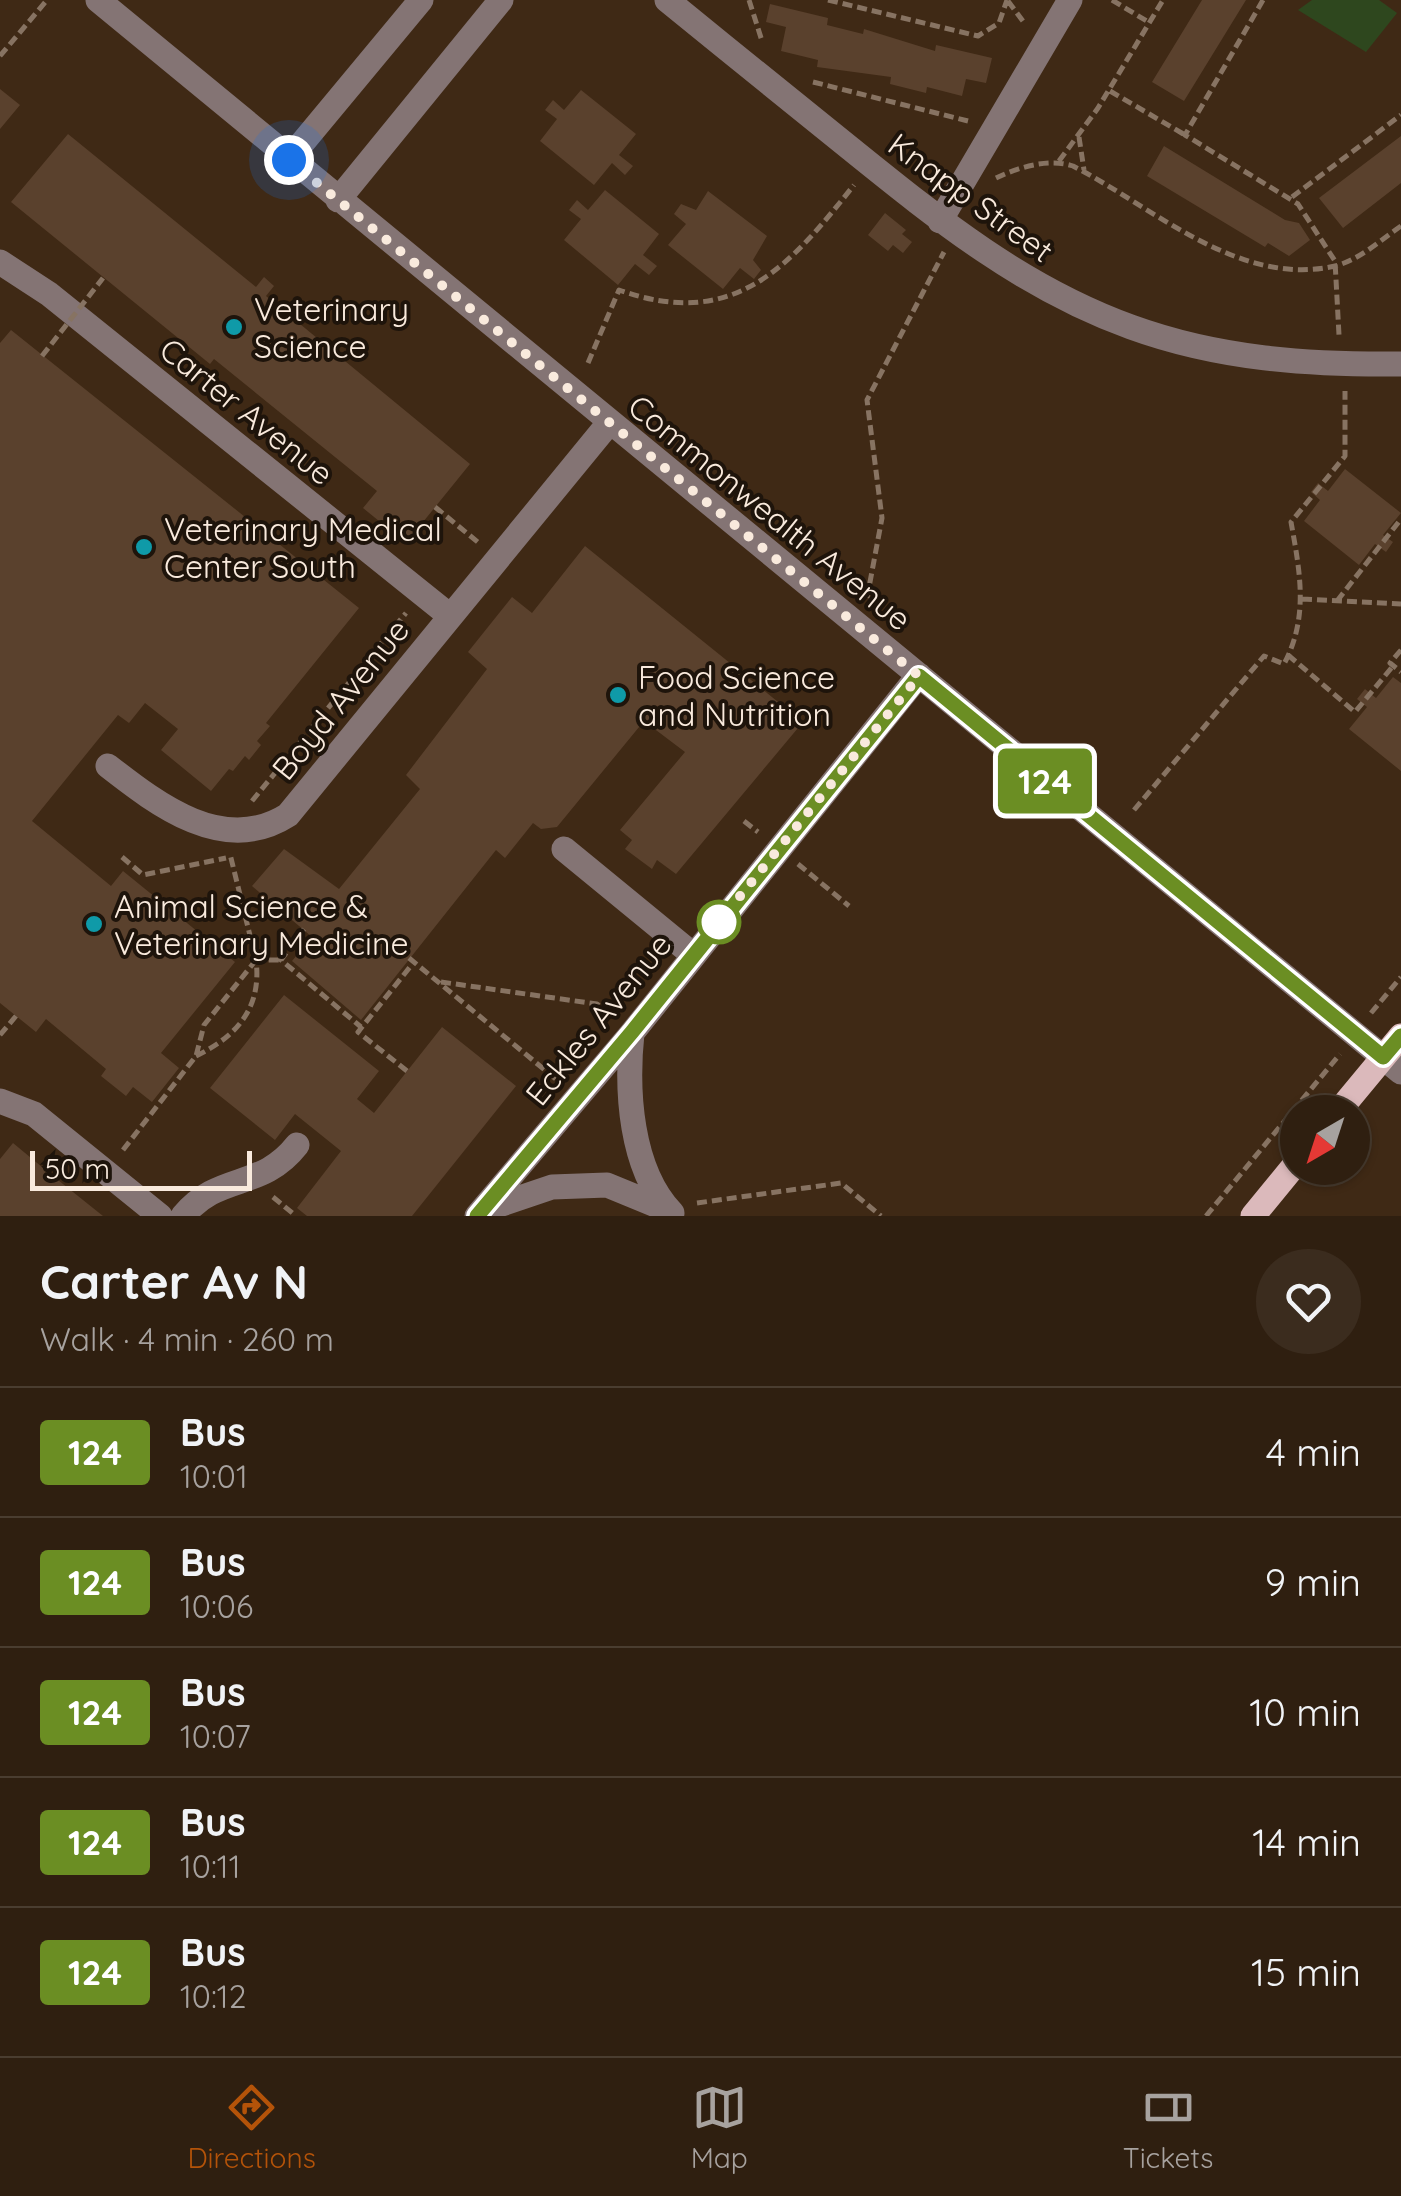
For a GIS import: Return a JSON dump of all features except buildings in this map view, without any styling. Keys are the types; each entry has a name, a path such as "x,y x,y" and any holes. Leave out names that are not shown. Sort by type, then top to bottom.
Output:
{"main road":[{"path":"1358,1095 1392,1065 1401,1036"},
{"path":"1253,1216 1280,1184"}],"street":[{"name":"Commonwealth Avenue","path":"98,0 1392,1065"},
{"path":"289,160 421,0"},
{"path":"338,200 501,0"},
{"name":"Knapp Street","path":"667,0 940,221 989,257 1050,293 1134,328 1217,351 1342,366 1401,364"},
{"path":"940,221 1070,0"},
{"name":"Carter Avenue","path":"0,262 49,294 450,616"},
{"name":"Boyd Avenue","path":"108,766 165,811 181,817 240,830 269,827 288,815 609,422"},
{"name":"Eckles Avenue","path":"479,1214 578,1098 623,1025 692,954 919,676"},
{"path":"564,848 692,954"},
{"path":"623,1025 635,1125 653,1185 679,1210"},
{"path":"0,1101 34,1114 160,1216"},
{"path":"183,1216 209,1190 244,1182 275,1168 297,1146"},
{"path":"479,1214 518,1195 552,1186 607,1185 679,1210"}],"path":[{"path":"1,54 46,0"},
{"path":"749,0 765,53"},
{"path":"828,0 978,36 1000,23 1010,0"},
{"path":"1112,0 1150,23"},
{"path":"1059,161 1109,90 1163,0"},
{"path":"1185,136 1262,0"},
{"path":"804,80 995,128"},
{"path":"1109,90 1292,197 1335,260 1348,448 1291,522 1302,599 1284,664 1264,656 1134,810"},
{"path":"1292,197 1401,115"},
{"path":"1079,136 1086,173"},
{"path":"588,363 619,290 690,301 755,288 814,235 870,164"},
{"path":"1015,170 1031,166"},
{"path":"42,356 103,278"},
{"path":"435,507 497,558"},
{"path":"1337,601 1401,519"},
{"path":"1302,599 1401,604"},
{"path":"240,816 411,607"},
{"path":"1401,650 1390,663 1401,672"},
{"path":"1288,655 1355,712 1393,666"},
{"path":"744,821 765,838"},
{"path":"105,1172 196,1056 228,1038 257,995 256,960 230,852"},
{"path":"792,859 849,906"},
{"path":"281,960 304,929"},
{"path":"256,960 281,960 362,1027"},
{"path":"196,1056 204,1025 256,960"},
{"path":"406,1072 358,1032 411,960 578,1098"},
{"path":"1206,1216 1401,977"},
{"path":"438,982 597,1004 623,1025"},
{"path":"0,1035 16,1016"},
{"path":"679,1210 841,1183 881,1216"},
{"path":"273,1198 296,1216"}],"green space":[{"path":"1312,0 1379,0 1397,13 1366,52 1298,10"}],"bus line":[{"name":"124","path":"477,1216 632,1032 919,676 1383,1057 1401,1036"}],"place":[{"name":"Veterinary Science","path":"234,327"},
{"name":"Veterinary Medical Center South","path":"144,547"},
{"name":"Food Science and Nutrition","path":"618,695"},
{"name":"Animal Science & Veterinary Medicine","path":"94,924"}],"route":[{"path":"289,160 919,676 719,922"}]}
